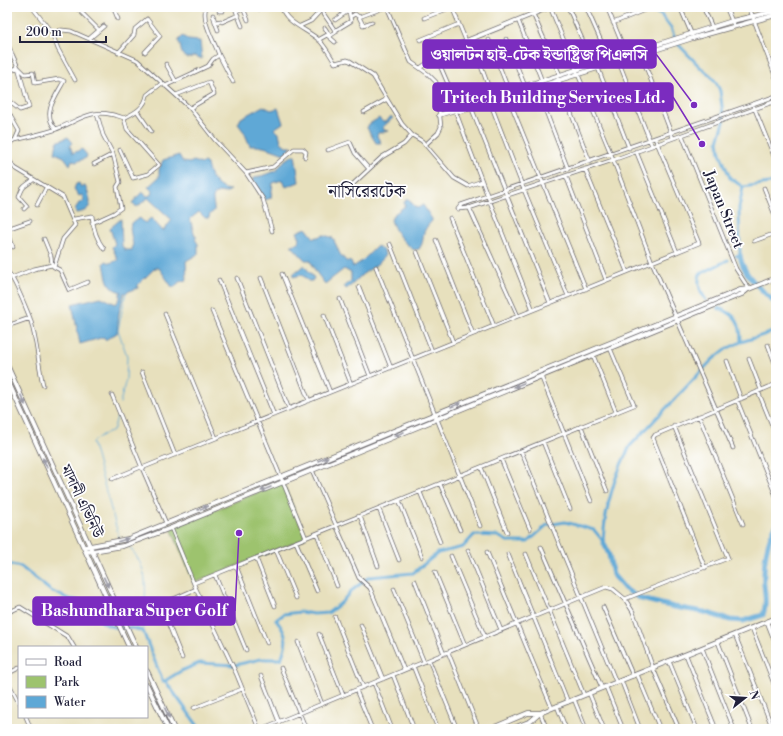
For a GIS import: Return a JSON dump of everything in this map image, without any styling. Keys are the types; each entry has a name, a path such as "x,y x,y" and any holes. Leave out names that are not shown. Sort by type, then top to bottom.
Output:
{"street":[{"path":"32,7 52,33 58,49 75,80"},
{"path":"76,7 99,30"},
{"path":"113,7 118,19"},
{"path":"206,7 205,11 209,30 219,55 233,82"},
{"path":"219,7 219,11 223,11 224,8 244,8 248,20"},
{"path":"258,7 262,7"},
{"path":"282,11 291,7"},
{"path":"305,7 307,9 309,7"},
{"path":"300,26 311,21 324,7"},
{"path":"337,7 344,14"},
{"path":"323,44 336,32 336,30 349,23 351,20 346,7"},
{"path":"335,20 355,7"},
{"path":"359,17 376,9 386,7 411,62 436,82 439,115 442,121 441,127 438,133 425,145"},
{"path":"424,18 452,7 459,24 469,40 492,96"},
{"path":"420,68 430,61 430,56 550,7 611,154 652,262 733,448"},
{"path":"568,7 593,64"},
{"path":"586,7 609,59"},
{"path":"606,7 628,57"},
{"path":"680,7 692,36"},
{"path":"703,7 713,30"},
{"path":"726,7 733,24"},
{"path":"749,7 776,78"},
{"path":"628,57 641,54 682,39 776,12 774,7"},
{"path":"235,8 242,26"},
{"path":"613,23 647,9"},
{"path":"321,10 336,32"},
{"path":"282,11 323,44 335,63 350,61 373,76 396,116 412,135 425,145 458,182 468,186 482,181"},
{"path":"350,16 356,14 363,25 372,22"},
{"path":"533,14 558,75 558,81 590,162"},
{"path":"214,15 218,30"},
{"path":"216,22 221,20 222,22 238,15"},
{"path":"118,53 134,35 135,29 146,19 160,36 145,52"},
{"path":"518,20 542,80"},
{"path":"420,40 459,24"},
{"path":"90,38 104,26"},
{"path":"325,28 335,42"},
{"path":"52,33 62,30 72,31 90,38 118,53 137,60 164,84 190,108 224,151 246,173 263,199 272,231"},
{"path":"314,36 319,32"},
{"path":"318,40 326,35 330,37"},
{"path":"506,38 525,86"},
{"path":"489,40 508,97 542,184 586,289"},
{"path":"457,108 460,111 508,97 579,75 618,60 674,42"},
{"path":"7,43 18,67 29,107 20,110 10,102 7,95"},
{"path":"435,54 457,108 488,197 533,310"},
{"path":"641,54 673,138"},
{"path":"7,145 15,140 56,129 73,120 97,114 108,113 124,118 137,111 146,102 147,95 164,84 208,66 212,59 219,55"},
{"path":"439,115 470,103 576,69 609,59 618,60"},
{"path":"618,60 652,146"},
{"path":"166,64 175,80"},
{"path":"7,73 18,67"},
{"path":"18,67 25,74 33,73 35,83 59,79 64,81 50,108 50,118 56,129"},
{"path":"598,68 629,148"},
{"path":"176,96 209,82 214,94 190,108"},
{"path":"535,83 568,169"},
{"path":"776,96 504,192 459,206 458,209 469,208 490,202 775,102 776,106"},
{"path":"364,112 387,99"},
{"path":"10,102 7,111 19,131 15,140"},
{"path":"490,102 524,190 568,296"},
{"path":"470,103 504,192 550,303"},
{"path":"753,104 776,161"},
{"path":"137,111 151,131"},
{"path":"92,223 114,214 121,208 117,187 120,182 113,154 103,135 97,114"},
{"path":"120,150 133,178 148,174 159,165 128,129 124,118"},
{"path":"352,185 368,169 389,152 404,144 412,135"},
{"name":"Japan Street","path":"682,135 736,269 751,288"},
{"path":"112,478 274,415 700,243 655,138"},
{"path":"328,150 350,142 368,169"},
{"path":"246,173 272,168 294,149 303,149 306,152 305,156"},
{"path":"636,151 677,252"},
{"path":"94,164 113,154"},
{"path":"7,158 15,168 63,198 71,218 74,219 75,225 63,239 53,266"},
{"path":"585,169 627,272"},
{"path":"566,176 606,280"},
{"path":"24,209 27,206 19,197 20,192 24,186 33,180"},
{"path":"37,205 46,188"},
{"path":"764,188 776,218"},
{"path":"468,204 518,316"},
{"path":"74,219 92,216 92,223 99,243 104,249"},
{"path":"450,218 494,326"},
{"path":"13,247 7,229 30,221"},
{"path":"754,241 776,233"},
{"path":"44,239 51,256 53,266"},
{"path":"436,240 473,334"},
{"path":"390,244 432,351"},
{"path":"417,252 453,342"},
{"path":"14,277 34,269 53,266 60,270 69,290 88,282"},
{"path":"376,267 411,359 480,526"},
{"path":"7,271 14,277 18,292 30,318 36,342 37,358 43,385"},
{"path":"282,274 330,392"},
{"path":"237,278 289,409"},
{"path":"261,278 309,401"},
{"path":"85,547 128,539 434,414 677,318 742,294 751,288 776,278"},
{"path":"220,280 274,415"},
{"path":"358,287 391,368"},
{"path":"340,299 370,376"},
{"path":"212,312 306,538"},
{"path":"165,314 216,438"},
{"path":"324,315 351,384"},
{"path":"7,326 30,318"},
{"path":"90,552 123,546 171,528 610,348 677,318"},
{"path":"768,345 776,366"},
{"path":"194,583 634,405 610,348"},
{"path":"593,355 616,412"},
{"path":"749,359 776,435"},
{"path":"727,361 741,399"},
{"name":"মাদানী এভিনিউ","path":"7,365 85,547 90,552 114,598 136,646"},
{"path":"142,372 175,454"},
{"path":"541,376 591,501"},
{"name":"মাদানী এভিনিউ","path":"7,379 90,547 90,552 108,600 129,646"},
{"path":"705,568 653,438 655,435 674,426 776,384"},
{"path":"112,395 141,467 166,523 171,528 196,590 235,671 260,729 606,587 613,589 626,598 633,612 653,668 679,729"},
{"path":"737,400 776,496"},
{"path":"699,416 743,524"},
{"path":"581,426 607,491"},
{"path":"626,598 725,560 728,556 674,426"},
{"path":"543,442 570,509"},
{"path":"520,451 616,682"},
{"path":"501,459 530,529"},
{"path":"481,467 507,532"},
{"path":"312,470 359,578 370,588 404,670"},
{"path":"440,484 460,530"},
{"path":"420,492 440,542"},
{"path":"399,500 422,556"},
{"path":"379,509 399,560"},
{"path":"360,516 378,566"},
{"path":"317,534 337,586"},
{"path":"296,542 316,591"},
{"path":"541,547 565,604 623,729"},
{"path":"276,550 296,598"},
{"path":"468,550 501,630"},
{"path":"488,552 552,708"},
{"path":"776,553 776,565"},
{"path":"508,554 568,702"},
{"path":"526,554 549,610 604,729"},
{"path":"451,556 485,637"},
{"path":"256,558 275,606"},
{"path":"236,566 267,643"},
{"path":"435,572 465,645"},
{"path":"216,575 246,650"},
{"path":"415,581 478,727"},
{"path":"394,589 424,662"},
{"path":"182,658 162,608 162,604 196,590"},
{"path":"7,613 20,607 68,637 73,646"},
{"path":"603,607 660,729"},
{"path":"335,617 363,687"},
{"path":"511,729 531,721 540,713 776,618"},
{"path":"767,622 776,645"},
{"path":"361,625 383,679"},
{"path":"121,629 126,626"},
{"path":"752,628 776,689"},
{"path":"319,634 343,695"},
{"path":"735,635 773,729"},
{"path":"298,642 322,704"},
{"path":"718,642 752,729"},
{"path":"702,648 734,729"},
{"path":"686,655 716,729"},
{"path":"429,660 457,729"},
{"path":"669,661 697,729"},
{"path":"413,666 438,729"},
{"path":"7,674 18,668"},
{"path":"281,668 306,729"},
{"path":"148,673 174,729"},
{"path":"393,674 414,729"},
{"path":"261,676 279,722"},
{"path":"7,680 18,700"},
{"path":"621,680 640,729"},
{"path":"374,683 392,729"},
{"path":"148,687 168,729"},
{"path":"194,708 242,689"},
{"path":"356,690 372,729"},
{"path":"574,700 586,729"},
{"path":"557,706 566,729"},
{"path":"490,729 528,713 540,713"},
{"path":"540,713 547,729"},
{"path":"26,718 31,729"}],"green space":[{"path":"283,482 306,538 194,583 171,528"}],"water":[{"path":"183,36 188,40 200,41 202,59 195,56 190,58 183,56 178,41"},
{"path":"263,106 271,110 278,108 283,123 274,129 279,133 281,142 286,146 292,146 284,154 272,149 250,146 244,132 238,124 241,118"},
{"path":"391,116 393,118 383,127 384,130 389,131 378,133 377,136 381,143 376,143 367,128 369,124 379,118 383,122 387,121"},
{"path":"68,137 73,143 70,146 73,153 82,149 87,155 86,158 76,162 72,160 70,165 64,157 55,153 57,142"},
{"path":"295,154 299,182 286,187 282,180 273,183 271,198 265,200 252,179 276,171 284,161"},
{"path":"179,155 183,162 189,163 194,161 201,164 204,162 207,164 214,182 222,188 231,190 225,193 218,192 215,194 213,199 214,211 210,214 209,218 205,218 199,212 190,219 195,236 197,237 195,239 198,244 198,254 186,261 187,280 179,282 175,287 172,287 159,268 155,268 138,285 138,288 124,293 119,313 117,333 105,340 104,337 80,344 72,304 101,297 116,304 120,298 120,293 122,292 113,288 108,282 104,263 106,261 110,263 118,260 112,247 115,244 110,228 121,219 122,246 125,250 132,250 133,243 130,230 131,223 140,218 145,223 151,218 163,231 172,220 148,198 137,207 132,203 142,192 147,196 151,195 152,191 148,187 159,177 159,169 163,160"},
{"path":"79,183 81,187 85,186 89,195 90,204 86,210 76,213 75,209 79,203 84,201 82,195 79,196 74,189 76,184"},
{"path":"408,198 415,207 418,208 423,205 432,219 425,230 419,249 414,250 400,237 391,220 393,215 405,206 404,202"},
{"path":"306,228 314,238 324,235 333,238 340,254 346,261 351,262 353,267 362,261 377,246 384,251 385,255 378,264 363,274 346,289 344,286 351,281 351,273 344,269 325,284 316,272 310,260 305,260 291,245 299,243 300,238 297,232"},
{"path":"304,265 314,278 312,281 308,281 301,275 293,277 293,274"}],"waterway":[{"path":"645,7 661,15 671,28 676,42 700,67 711,76 720,91 724,122 718,141 720,153 730,178 743,187 739,208 740,255 736,256"},
{"path":"743,187 776,182"},
{"path":"740,255 742,263 749,276 776,304"},
{"path":"706,300 700,287 700,274 728,260"},
{"path":"120,403 126,379 127,356 118,330 126,292"},
{"path":"163,682 181,671 200,663 235,665 261,659 281,659 285,648 286,639 283,630 276,620 284,614 300,612 314,614 328,613 341,603 350,592 369,577 413,573 438,553 463,547 474,535 498,536 509,542 528,542 547,525 565,522 594,530 603,541 611,492 619,469 630,446 712,360 726,349 741,342 740,329 736,320 729,313 718,308"},
{"path":"741,342 776,331"},
{"path":"117,417 113,431 102,435 92,442 119,537"},
{"path":"603,541 609,555 613,575 625,589 641,599 704,612 730,620 743,621 763,615 765,603 765,562 770,539 776,526"},
{"path":"130,548 142,567 145,577 146,587 143,631"},
{"path":"7,564 21,567 51,591 69,599 85,602 105,624 114,627 131,628 143,631 163,682 166,682 200,729"}],"place":[{"name":"ওয়ালটন হাই-টেক ইন্ডাষ্ট্রিজ পিএলসি","path":"694,105"},
{"name":"Tritech Building Services Ltd.","path":"702,144"},
{"name":"Bashundhara Super Golf","path":"239,533"}],"district":[{"name":"নাসিরেরটেক","path":"367,191"}]}
